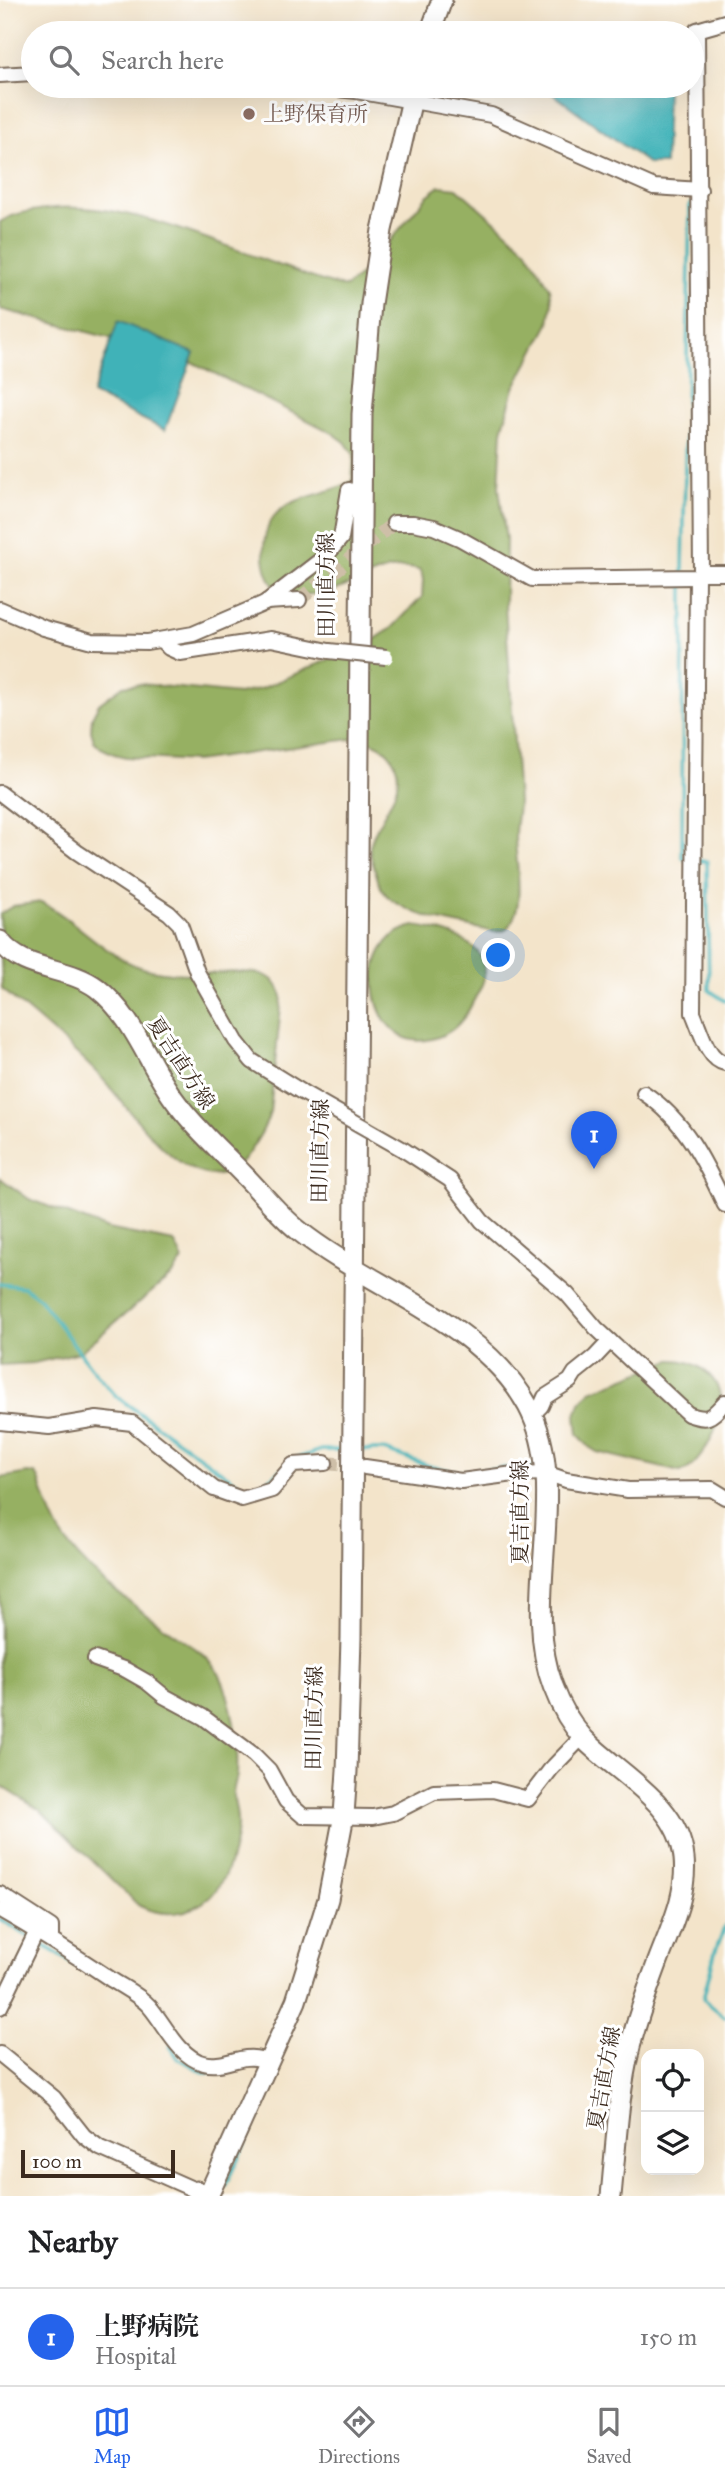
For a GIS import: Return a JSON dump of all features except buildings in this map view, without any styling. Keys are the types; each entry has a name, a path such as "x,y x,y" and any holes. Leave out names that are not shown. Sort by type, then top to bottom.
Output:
{"main road":[{"path":"423,21 429,0"},
{"path":"434,21 442,0"},
{"name":"田川直方線","path":"348,1264 351,413 369,243 406,98"},
{"name":"田川直方線","path":"200,2195 296,2001 328,1899 338,1815 336,1766 348,1264 362,414 371,304 406,98"},
{"name":"夏吉直方線","path":"0,941 13,956 81,977 113,1003 136,1035 171,1096 199,1130 297,1229 348,1264 423,1307 487,1354 510,1378 532,1415 542,1447 546,1473 542,1619 544,1655 553,1687 582,1737 655,1799 676,1830 685,1860 685,1886 647,1991 630,2048 611,2196"},
{"name":"田川直方線","path":"200,2195 291,1984 314,1910 338,1815"}],"street":[{"path":"704,28 725,22"},
{"path":"0,75 21,74"},
{"path":"426,98 491,115 654,187 700,190"},
{"path":"698,98 700,575 693,1013 712,1056 718,1062 725,1063"},
{"path":"0,609 44,628 92,641 147,642 193,635 265,603 326,556 341,537 349,490"},
{"path":"394,523 434,527 459,537 532,579 725,573"},
{"path":"265,603 299,600"},
{"path":"161,640 180,653 271,639 329,651 386,657"},
{"path":"0,793 77,852 169,913 180,924 197,972 236,1041 252,1060 450,1180 482,1221 567,1294 610,1341 688,1414 702,1419 711,1417 725,1402"},
{"path":"645,1093 673,1115 699,1153 725,1205"},
{"path":"532,1415 545,1397 570,1381 575,1373 610,1341"},
{"path":"0,1422 49,1427 97,1419 132,1423 214,1489 242,1499 272,1490 293,1465 324,1463"},
{"path":"365,1466 461,1480 546,1473 566,1480 628,1490 712,1489 725,1497"},
{"path":"95,1659 126,1670 147,1682 164,1696 203,1717 254,1755 269,1770 286,1801 303,1816 373,1817 393,1813 435,1792 493,1790 528,1799 551,1769 582,1737"},
{"path":"0,1894 51,1927 51,1940"},
{"path":"0,1910 35,1937 51,1940 145,2002 181,2049 194,2060 216,2065 251,2056 260,2059"},
{"path":"0,2007 35,1937"},
{"path":"0,2054 54,2098 84,2136 100,2148 200,2195"}],"green space":[{"path":"440,186 457,188 526,249 550,288 552,302 549,324 514,388 502,431 499,488 506,539 505,605 518,802 515,835 519,885 512,921 505,930 494,932 415,912 392,900 381,888 370,847 398,781 392,758 379,745 351,739 195,761 126,757 101,748 94,741 91,731 92,717 99,704 123,686 141,684 239,694 263,688 346,652 358,650 392,628 422,597 423,580 421,571 399,568 377,573 328,592 279,593 265,566 267,529 274,516 284,507 352,481 354,455 345,442 331,432 182,357 0,309 0,222 16,214 76,208 137,216 346,287 366,270 427,196"},
{"path":"41,902 121,959 136,966 179,974 254,973 270,978 275,984 282,996 270,1112 264,1129 248,1154 229,1172 209,1175 188,1167 167,1152 88,1064 2,989 0,914 13,906"},
{"path":"415,926 438,930 462,939 479,954 484,964 482,984 464,1018 450,1031 432,1039 410,1040 393,1030 382,1014 375,994 375,972 381,952 394,935"},
{"path":"0,1178 29,1199 108,1229 174,1242 183,1260 173,1274 80,1352 34,1363 0,1365"},
{"path":"671,1360 681,1360 698,1366 712,1378 720,1395 718,1423 695,1463 680,1472 597,1452 589,1447 578,1434 576,1415 580,1403 591,1391"},
{"path":"35,1474 39,1479 57,1528 82,1561 122,1596 202,1654 215,1667 225,1686 232,1711 237,1750 237,1775 233,1795 237,1818 236,1836 222,1882 211,1896 194,1908 166,1913 138,1905 41,1811 0,1785 0,1478"}],"water":[{"path":"558,98 667,98 665,164 649,164"},
{"path":"118,321 194,353 165,430 92,394"}],"waterway":[{"path":"691,158 691,181"},
{"path":"683,572 690,204"},
{"path":"683,580 682,855 684,859 690,860"},
{"path":"698,861 707,861 709,990 725,1001"},
{"path":"0,1284 24,1287 38,1297 117,1397 247,1490 258,1488 280,1470"},
{"path":"295,1459 321,1450 345,1450"},
{"path":"360,1450 384,1450 432,1467 459,1472 506,1468"},
{"path":"521,1467 534,1466"},
{"path":"697,1496 710,1497 725,1505"},
{"path":"0,1919 31,1938"},
{"path":"725,1926 703,1999 725,2017"},
{"path":"38,1942 79,1967"},
{"path":"170,2046 178,2058 205,2073 218,2071"},
{"path":"225,2186 277,2076"}],"tunnel":[{"path":"299,600 394,523"},
{"path":"325,1463 360,1466"}],"place":[{"name":"上野保育所","path":"249,114"},
{"name":"上野病院","path":"594,1169"}]}
